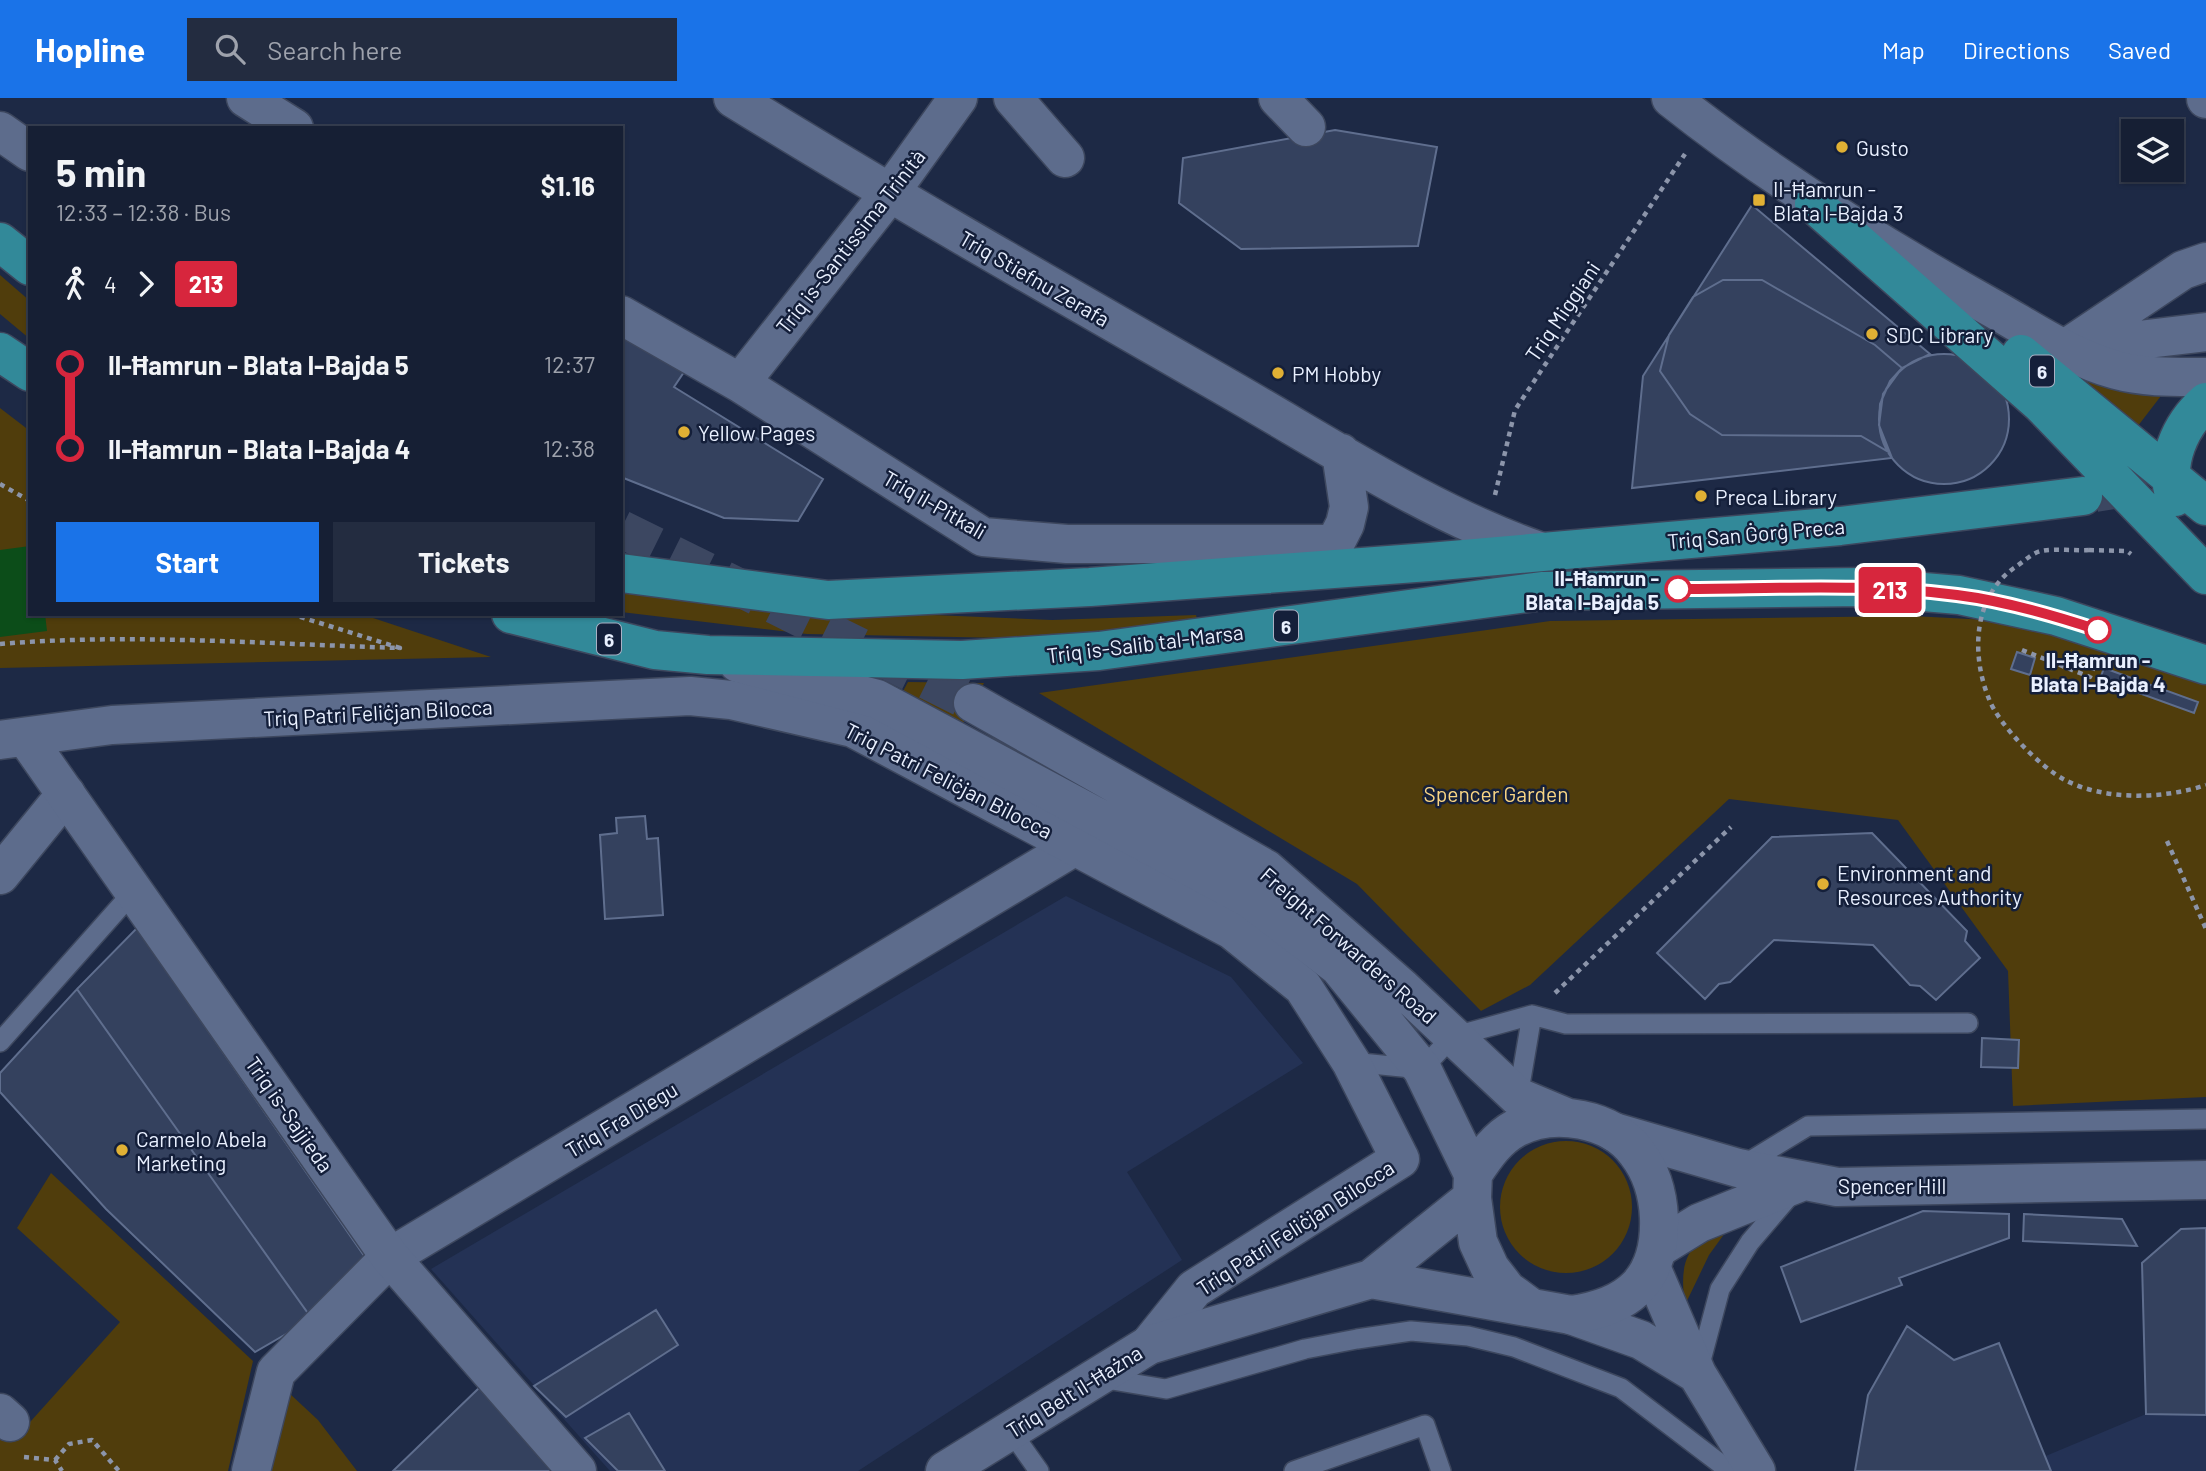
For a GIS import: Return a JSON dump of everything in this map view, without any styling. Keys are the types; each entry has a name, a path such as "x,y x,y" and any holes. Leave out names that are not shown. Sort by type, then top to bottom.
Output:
{"highway":[{"name":"6","path":"1814,204 2041,404 2206,575"},
{"path":"0,242 28,264"},
{"name":"6","path":"1913,264 2206,506"},
{"path":"0,352 28,371"},
{"path":"2206,402 2179,438 2171,465 2173,495 2206,550"},
{"name":"Triq San Ġorġ Preca","path":"1328,556 1429,562 1840,526 2083,496"},
{"path":"623,573 828,600 1090,587 1328,556"},
{"name":"Triq is-Salib tal-Marsa","path":"519,616 655,650 708,655 989,658 1099,651 1542,591 1864,587 1959,595 2056,616 2206,665"}],"street":[{"name":"Triq Stiefnu Zerafa","path":"733,98 888,194 1341,453 1486,533 1539,551"},
{"name":"Triq is-Santissima Trinità","path":"740,383 888,194 958,98"},
{"path":"1013,98 1065,158"},
{"path":"1278,98 1306,127"},
{"path":"1671,98 1814,204 1913,264 2065,349 2115,370 2160,377 2206,377"},
{"path":"250,109 289,126"},
{"path":"0,131 28,151"},
{"path":"2065,349 2183,270 2206,262"},
{"name":"Triq il-Pitkali","path":"623,316 740,383 983,537 1067,544 1328,556"},
{"path":"2065,349 2206,332"},
{"path":"1328,556 1345,524 1349,507 1341,453"},
{"path":"708,655 877,699 1250,899 1339,967 1422,1069 1473,1186 1478,1242 1490,1268 1507,1290 1529,1306"},
{"name":"Triq Patri Feliċjan Bilocca","path":"13,740 112,725 690,696 731,700 853,728 1077,845 1242,938 1303,987 1351,1062 1400,1159 1194,1289 1149,1345"},
{"name":"Freight Forwarders Road","path":"973,703 1266,869 1393,979 1451,1037 1518,1097 1568,1118"},
{"name":"Triq is-Sajjieda","path":"13,740 66,794 390,1257 577,1471"},
{"path":"0,875 66,794"},
{"name":"Triq Fra Diegu","path":"251,1471 276,1372 390,1257 1077,845"},
{"path":"1371,1279 1473,1186 1489,1149 1517,1128 1544,1120 1568,1118 1614,1132 1637,1152 1652,1178 1659,1208 1656,1257 1697,1374 1756,1471"},
{"name":"Spencer Hill","path":"1614,1132 1738,1168 1838,1187 2206,1180"},
{"path":"1571,1315 1595,1311 1617,1302 1637,1287 1656,1257 1699,1223 1801,1182"},
{"path":"1371,1279 1571,1315 1641,1340 1697,1374"},
{"name":"Triq Belt il-Ħażna","path":"945,1471 1149,1345 1371,1279"}],"lane":[{"path":"0,1042 134,891"},
{"path":"1351,1062 1422,1069 1451,1037 1532,1015 1566,1024 1968,1023"},
{"path":"1518,1097 1532,1015"},
{"path":"1738,1168 1808,1126 2206,1119"},
{"path":"1697,1374 1720,1289 1750,1241 1801,1182"},
{"path":"1097,1377 1166,1389 1305,1349 1357,1339 1411,1331 1468,1336 1514,1348 1621,1388 1730,1471"},
{"path":"1294,1471 1424,1425 1441,1471"},
{"path":"1010,1430 1039,1471"}],"path":[{"name":"Triq Miggiani","path":"1486,533 1515,410 1705,125"},
{"path":"0,484 28,500"},
{"path":"2136,559 2127,551 2039,551 2005,575 1985,600 1979,633 1979,664 1989,701 2021,745 2065,780 2119,796 2194,789 2206,785"},
{"path":"0,644 51,639 400,648 296,616"},
{"path":"1979,633 1991,638"},
{"path":"2016,648 2090,677"},
{"path":"1532,1015 1731,827"},
{"path":"2167,841 2206,929"},
{"path":"7,1430 55,1460 62,1471"},
{"path":"55,1460 69,1444 92,1440 119,1471"}],"shaded area":[{"path":"28,546 28,616 45,616 47,631 0,637 0,550"},
{"path":"1066,896 1231,977 1303,1063 1127,1172 1182,1260 858,1471 610,1471 431,1269"},
{"path":"2146,1414 2206,1415 2206,1471 2045,1471 2041,1458"}],"green space":[{"path":"0,275 28,299 28,337 0,314"},
{"path":"2063,374 2164,392 2134,431"},
{"path":"0,408 28,429 28,616 367,616 491,657 0,668"},
{"path":"623,588 811,610 1052,620 1196,615 1199,626 1051,639 807,634 623,612"},
{"name":"Spencer Garden","path":"1912,616 2027,622 2206,681 2206,1097 2013,1106 2008,971 1898,820 1729,799 1530,985 1481,1011 1357,884 1039,693 1550,621"},
{"path":"908,682 984,683 962,725 902,693"},
{"path":"1566,1141 1591,1146 1613,1160 1627,1182 1632,1207 1627,1232 1613,1254 1591,1268 1566,1273 1541,1268 1519,1254 1505,1232 1500,1207 1505,1182 1519,1160 1541,1146"},
{"path":"51,1173 253,1361 228,1471 0,1471 0,1431 13,1441 120,1322 17,1228"},
{"path":"1738,1215 1709,1255 1685,1305 1684,1271 1692,1250 1710,1233"},
{"path":"289,1393 318,1420 357,1471 268,1471"}],"building":[{"path":"1335,130 1437,147 1418,246 1241,249 1179,203 1183,158"},
{"path":"1752,205 1930,354 1902,368 1883,394 1879,425 1892,458 1632,488 1643,376"},
{"path":"1723,280 1762,280 1875,345 1902,368 1890,381 1880,404 1879,425 1887,451 1861,436 1722,435 1690,414 1660,371 1669,335 1693,297"},
{"name":"Yellow Pages","path":"623,335 684,372 674,387 823,479 798,521 724,518 623,478"},
{"path":"1944,354 1969,359 1990,373 2004,394 2009,419 2004,444 1990,465 1969,479 1944,484 1919,479 1898,465 1884,444 1879,419 1884,394 1898,373 1919,359"},
{"path":"2017,652 2035,658 2030,675 2011,669"},
{"path":"2104,668 2198,702 2194,713 2100,679"},
{"path":"645,816 647,839 658,838 663,915 605,919 600,835 617,833 616,818"},
{"name":"Environment and Resources Authority","path":"1872,833 1967,931 1965,941 1980,958 1936,1000 1920,986 1910,985 1873,945 1774,940 1730,982 1719,984 1705,999 1657,953 1772,837"},
{"path":"137,928 367,1260 312,1319 77,989"},
{"name":"Carmelo Abela Marketing","path":"77,989 312,1319 255,1352 106,1209 0,1092 0,1073"},
{"path":"1982,1038 2019,1040 2018,1068 1981,1067"},
{"path":"1923,1211 2009,1214 2009,1238 1899,1278 1902,1285 1801,1322 1781,1267"},
{"path":"2024,1214 2122,1219 2137,1246 2023,1241"},
{"path":"2206,1228 2206,1415 2146,1414 2142,1263 2181,1229"},
{"path":"656,1310 678,1345 566,1417 534,1386"},
{"path":"1907,1326 1954,1360 1999,1343 2051,1471 1855,1471 1868,1395"},
{"path":"479,1388 563,1471 393,1471"},
{"path":"629,1413 665,1471 618,1471 585,1438"}],"tunnel":[{"path":"2095,493 2206,475"},
{"path":"623,530 973,703"}],"bus line":[{"name":"213","path":"1678,589 1864,587 1959,595 2056,616 2098,630"}],"place":[{"name":"Gusto","path":"1842,147"},
{"name":"Il-Ħamrun - Blata l-Bajda 3","path":"1759,200"},
{"name":"SDC Library","path":"1872,334"},
{"name":"PM Hobby","path":"1278,373"},
{"name":"Yellow Pages","path":"684,432"},
{"name":"Preca Library","path":"1701,496"},
{"name":"Il-Ħamrun - Blata l-Bajda 5","path":"1678,589"},
{"name":"Il-Ħamrun - Blata l-Bajda 4","path":"2098,630"},
{"name":"Environment and Resources Authority","path":"1823,884"},
{"name":"Carmelo Abela Marketing","path":"122,1150"}]}
